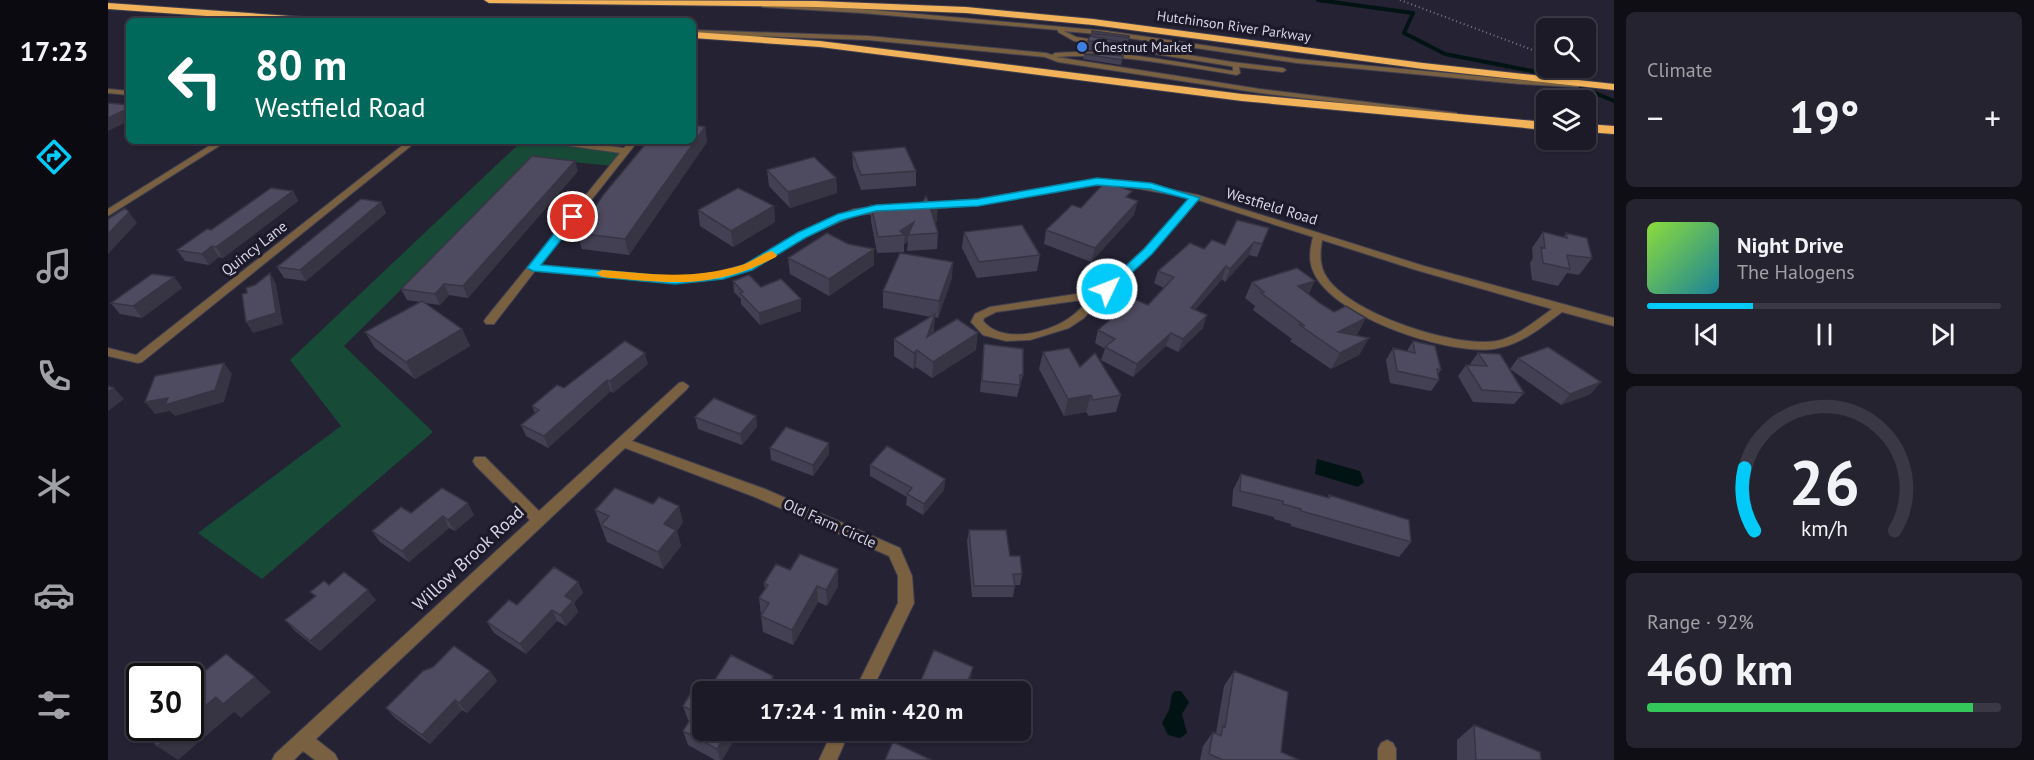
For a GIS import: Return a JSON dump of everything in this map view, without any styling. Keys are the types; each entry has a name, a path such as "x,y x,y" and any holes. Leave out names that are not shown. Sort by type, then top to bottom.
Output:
{"highway":[{"name":"Hutchinson River Parkway","path":"489,0 882,6 1015,14 1614,87"},
{"path":"108,6 276,18"},
{"path":"108,13 209,18"},
{"path":"696,34 822,44 1221,95 1386,113 1536,125"},
{"path":"1596,129 1614,130"}],"street":[{"path":"108,91 125,93"},
{"path":"108,99 125,93"},
{"path":"108,213 219,144"},
{"name":"Quincy Lane","path":"108,352 138,359 409,144"},
{"path":"577,144 626,151"},
{"path":"490,321 632,144"},
{"name":"Westfield Road","path":"533,268 675,280 704,278 748,267 838,217 876,208 978,202 1097,182 1151,186 1448,278 1614,322"},
{"path":"1099,294 994,309 979,316 977,322 985,332 993,335 1022,338 1043,334 1075,320 1099,294 1148,251 1195,198"},
{"path":"1318,236 1314,256 1321,277 1340,296 1381,320 1416,335 1454,343 1495,345 1530,331 1560,308"},
{"name":"Willow Brook Road","path":"281,760 682,386"},
{"name":"Old Farm Circle","path":"621,442 678,460 829,522 895,552 905,576 906,603 867,681"},
{"path":"480,461 538,519"},
{"path":"303,740 329,760"},
{"path":"828,760 837,741"}],"lane":[{"path":"709,3 861,11 1056,29 1297,61 1520,82 1614,87"},
{"path":"1056,29 1074,39 1283,70"},
{"path":"696,34 868,39 1046,56 1079,53 1135,58 1237,73 1236,66 1231,64"},
{"path":"1131,70 1139,49 1148,40"},
{"path":"1046,56 1058,60 1260,91 1536,125"}],"path":[{"path":"1400,0 1536,51"}],"green space":[{"path":"519,144 577,144 626,151 613,166 534,158 344,346 433,432 262,579 198,533 341,426 290,360"}],"shaded area":[{"path":"1317,459 1360,471 1364,482 1358,487 1315,474"},
{"path":"1175,691 1181,691 1189,702 1182,714 1187,733 1180,738 1168,735 1162,723"}],"building":[{"path":"1092,31 1129,36 1129,38 1092,33"},
{"path":"1090,36 1127,43 1088,41"},
{"path":"1084,54 1102,54 1123,56 1122,60"},
{"path":"108,103 126,105 126,109 108,118"},
{"path":"696,126 705,127 696,140"},
{"path":"646,144 693,144 625,239 577,233 604,194"},
{"path":"905,147 916,171 861,175 852,152"},
{"path":"532,156 575,161 463,286 444,284 435,294 401,289"},
{"path":"814,157 836,178 788,192 767,170"},
{"path":"1105,182 1132,191 1126,197 1138,201 1095,248 1046,230 1072,205 1081,208"},
{"path":"271,188 293,191 216,247 212,246 202,254 177,250 207,229 211,230"},
{"path":"738,188 774,206 731,231 698,210"},
{"path":"926,196 930,206 938,205 931,210 938,233 908,235 914,222 900,231 905,235 878,237 871,205 875,209 921,206"},
{"path":"361,199 381,202 300,270 277,267"},
{"path":"125,208 129,212 108,234 108,219"},
{"path":"1237,220 1269,228 1262,244 1254,242 1230,269 1226,266 1191,308 1207,315 1183,339 1171,333 1137,364 1105,347 1115,339 1098,330 1134,299 1148,305 1174,277 1158,271 1190,243 1204,249 1212,240 1225,245"},
{"path":"1022,225 1040,255 979,262 964,232"},
{"path":"1543,232 1567,238 1566,233 1587,238 1592,258 1567,255 1570,269 1543,263 1541,247 1545,248"},
{"path":"827,233 848,244 874,249 829,279 788,258"},
{"path":"900,253 953,262 939,301 883,291"},
{"path":"1297,268 1315,281 1298,286 1321,304 1334,312 1346,306 1366,318 1338,332 1369,338 1340,353 1298,324 1305,326 1261,293 1264,292 1252,282"},
{"path":"270,273 276,313 246,322 242,294 247,293 246,288 255,285"},
{"path":"152,274 174,277 133,306 111,303"},
{"path":"749,275 761,287 781,279 801,299 759,313 740,293 743,292 733,281"},
{"path":"422,301 462,329 406,362 365,332"},
{"path":"935,314 927,337 957,319 978,333 933,362 917,350 914,353 894,339"},
{"path":"625,341 645,353 610,381 607,380 544,436 521,425 539,410 532,406 557,385 564,388"},
{"path":"1413,341 1435,346 1441,370 1437,369 1439,380 1397,371 1393,348 1415,353"},
{"path":"984,344 1023,349 1023,375 1020,375 1020,385 982,381"},
{"path":"1548,347 1601,382 1570,394 1518,358"},
{"path":"1069,348 1080,367 1095,353 1121,395 1093,400 1091,395 1068,399 1043,352"},
{"path":"1478,353 1500,354 1524,393 1482,390 1466,365 1487,366"},
{"path":"224,363 215,390 165,405 168,398 145,402 155,376"},
{"path":"714,398 756,416 740,434 695,417"},
{"path":"786,427 829,443 813,465 770,448"},
{"path":"887,446 945,479 924,504 907,494 912,488 870,465"},
{"path":"1241,474 1329,498 1329,495 1409,520 1411,542 1301,511 1301,509 1283,504 1283,501 1240,491"},
{"path":"442,488 468,503 448,520 443,516 402,551 372,531 401,507 411,513"},
{"path":"615,488 653,504 659,497 679,506 664,524 676,530 658,552 601,525 609,516 595,510"},
{"path":"969,530 1006,530 1010,556 1020,556 1022,574 1013,574 1015,586 974,586"},
{"path":"800,554 838,569 826,590 817,586 792,630 761,616 769,603 759,598 768,585 764,583 776,564 790,570"},
{"path":"554,567 578,582 565,596 573,601 560,615 552,610 520,644 487,622 509,600 517,605"},
{"path":"344,572 368,590 310,641 285,620 316,596 310,592 324,581 329,585"},
{"path":"454,646 490,671 459,703 455,700 422,735 386,708 423,671 433,667"},
{"path":"934,650 973,667 968,681 921,681"},
{"path":"226,654 255,677 223,704 216,697 204,707 204,672"},
{"path":"731,655 773,676 770,681 714,681"},
{"path":"1234,671 1288,692 1281,752 1299,760 1223,760 1209,754 1213,732 1221,736 1223,726 1225,727"},
{"path":"692,691 692,710 683,706"},
{"path":"692,717 692,736 683,731"},
{"path":"1474,725 1540,752 1541,760 1476,760"},
{"path":"152,741 163,741 157,746"},
{"path":"702,741 722,741 717,749"},
{"path":"893,742 931,760 885,760"}],"waterway":[{"path":"1318,0 1413,13 1404,33 1445,54 1552,75 1614,101"}],"slow traffic":[{"path":"602,273 675,280 704,278 748,267 772,255"}],"place":[{"name":"Chestnut Market","path":"1082,47"}],"route":[{"path":"573,217 533,268 675,280 723,275 748,267 838,217 876,208 1006,199 1097,182 1151,186 1195,198 1148,251 1107,289"}]}
